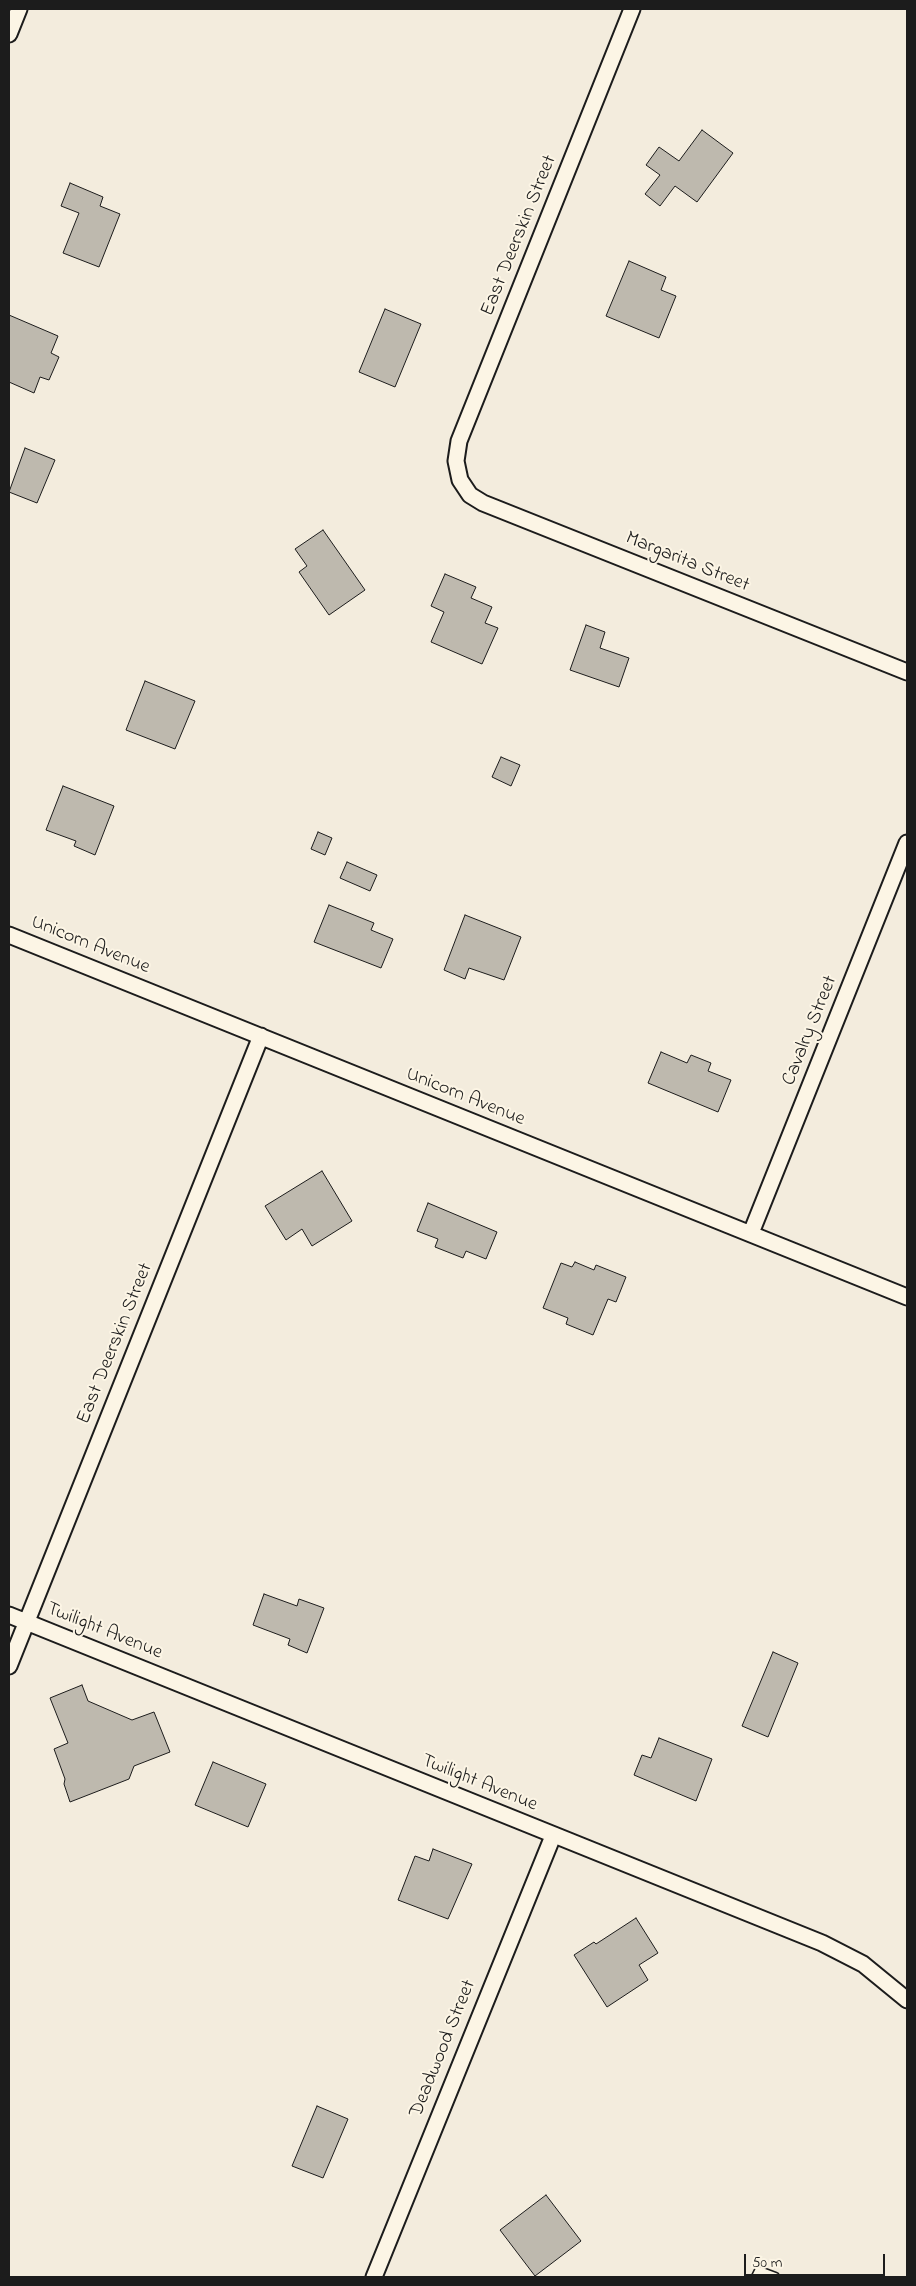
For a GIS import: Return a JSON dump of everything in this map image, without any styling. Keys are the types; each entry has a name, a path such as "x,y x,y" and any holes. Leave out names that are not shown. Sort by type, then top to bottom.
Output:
{"street":[{"path":"9,34 19,9"},
{"name":"East Deerskin Street","path":"460,480 456,461 459,442 632,9"},
{"name":"Margarita Street","path":"460,480 470,495 483,503 907,672"},
{"name":"Cavalry Street","path":"751,1233 907,843"},
{"name":"Unicorn Avenue","path":"9,935 907,1297"},
{"name":"East Deerskin Street","path":"9,1666 261,1036"},
{"name":"Twilight Avenue","path":"9,1615 822,1943 863,1964 907,2000"},
{"name":"Deadwood Street","path":"374,2277 553,1836"}],"lane":[{"path":"756,2277 759,2271 775,2277"}],"building":[{"path":"702,130 733,153 697,202 675,186 660,206 645,194 660,175 646,165 659,147 679,161"},
{"path":"70,183 103,197 100,206 120,214 99,267 63,253 79,213 61,206"},
{"path":"629,261 666,277 661,290 676,296 659,338 606,316"},
{"path":"385,309 421,324 395,387 359,372"},
{"path":"9,315 58,336 51,353 59,357 49,380 40,377 34,393 9,382"},
{"path":"25,448 55,460 37,503 9,492"},
{"path":"323,530 365,590 329,615 299,572 307,566 295,549"},
{"path":"445,574 476,587 471,598 492,607 485,623 498,628 482,664 431,642 444,612 431,606"},
{"path":"586,625 605,632 600,648 629,658 619,687 570,670"},
{"path":"145,681 195,701 175,749 126,730"},
{"path":"501,757 520,765 511,786 492,777"},
{"path":"63,786 114,806 95,855 74,846 76,841 46,830"},
{"path":"318,832 332,838 325,855 311,849"},
{"path":"347,862 377,875 370,891 340,878"},
{"path":"329,905 374,923 371,930 393,939 381,968 314,942"},
{"path":"465,915 521,937 504,980 469,968 465,979 444,970"},
{"path":"661,1052 687,1063 691,1055 711,1063 708,1071 731,1080 718,1112 648,1083"},
{"path":"322,1171 352,1221 312,1246 302,1229 286,1240 265,1206"},
{"path":"428,1203 497,1232 486,1259 466,1251 463,1258 435,1247 438,1239 417,1231"},
{"path":"575,1262 594,1270 596,1265 626,1277 616,1302 608,1299 593,1335 566,1324 568,1318 543,1308 561,1263 572,1267"},
{"path":"264,1594 297,1606 299,1599 324,1608 307,1653 288,1645 290,1639 253,1625"},
{"path":"773,1652 798,1663 768,1737 742,1726"},
{"path":"82,1685 88,1701 132,1720 154,1712 170,1752 134,1766 129,1779 70,1802 64,1784 65,1779 54,1749 68,1743 50,1698"},
{"path":"659,1738 712,1759 696,1801 634,1775 642,1755 651,1758"},
{"path":"213,1762 266,1784 248,1827 195,1805"},
{"path":"433,1849 472,1864 448,1919 398,1900 415,1856 429,1861"},
{"path":"636,1918 658,1953 639,1965 648,1980 607,2007 574,1955 594,1942 596,1944"},
{"path":"317,2106 348,2119 323,2178 292,2166"},
{"path":"546,2195 581,2241 535,2276 500,2230"}]}
